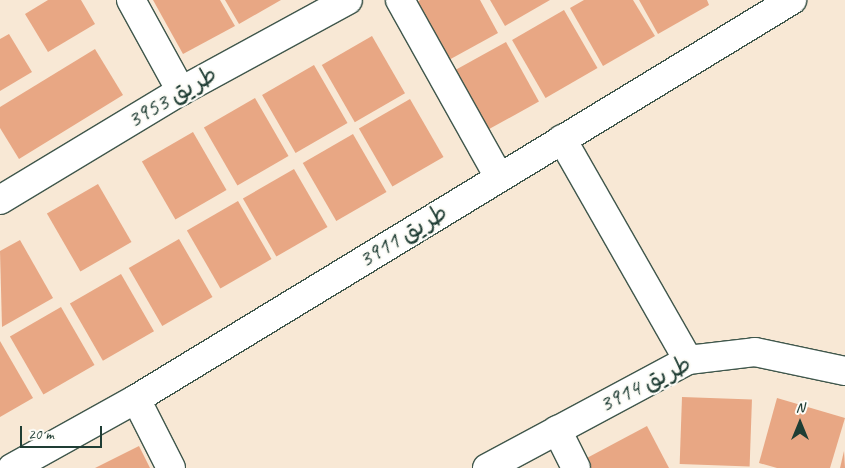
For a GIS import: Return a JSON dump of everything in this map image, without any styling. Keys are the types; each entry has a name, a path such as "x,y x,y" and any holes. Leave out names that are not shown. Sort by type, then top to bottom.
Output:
{"street":[{"path":"131,0 181,90"},
{"name":"طريق 3953","path":"0,200 181,90 348,0"},
{"path":"400,0 499,177"},
{"name":"طريق 3911","path":"12,468 136,400 792,0"},
{"path":"562,139 688,360"},
{"name":"طريق 3914","path":"487,468 688,360 755,352 845,371"},
{"path":"136,400 171,468"},
{"path":"557,430 576,468"}],"building":[{"path":"48,0 81,0 95,24 48,52 25,14"},
{"path":"153,0 220,0 235,26 183,54"},
{"path":"225,0 281,0 239,24"},
{"path":"420,0 480,0 498,33 447,61 414,4"},
{"path":"490,0 550,0 505,26"},
{"path":"584,0 633,0 655,36 603,66 570,8"},
{"path":"639,0 707,0 709,5 658,34"},
{"path":"564,10 598,68 546,98 512,40"},
{"path":"9,34 32,72 0,91 0,39"},
{"path":"372,36 405,93 355,122 322,65"},
{"path":"506,42 539,101 487,130 454,71"},
{"path":"95,49 123,95 19,159 0,128 0,107"},
{"path":"314,65 348,123 296,153 262,95"},
{"path":"255,98 288,156 237,186 204,128"},
{"path":"410,99 444,157 392,187 359,128"},
{"path":"193,132 226,190 175,220 142,162"},
{"path":"353,134 386,192 336,221 303,163"},
{"path":"294,169 328,227 276,257 243,198"},
{"path":"98,184 132,242 80,272 47,214"},
{"path":"238,201 272,259 220,289 187,231"},
{"path":"179,239 212,297 162,326 129,268"},
{"path":"20,240 53,298 2,327 0,251"},
{"path":"121,274 154,331 103,361 70,304"},
{"path":"61,307 94,365 43,395 10,336"},
{"path":"0,341 33,398 0,417"},
{"path":"682,397 752,399 750,466 680,464"},
{"path":"777,398 845,418 830,468 777,468 759,463"},
{"path":"647,426 669,468 590,468 585,459"},
{"path":"139,446 150,468 95,468"},
{"path":"844,451 845,468 840,468"}]}
